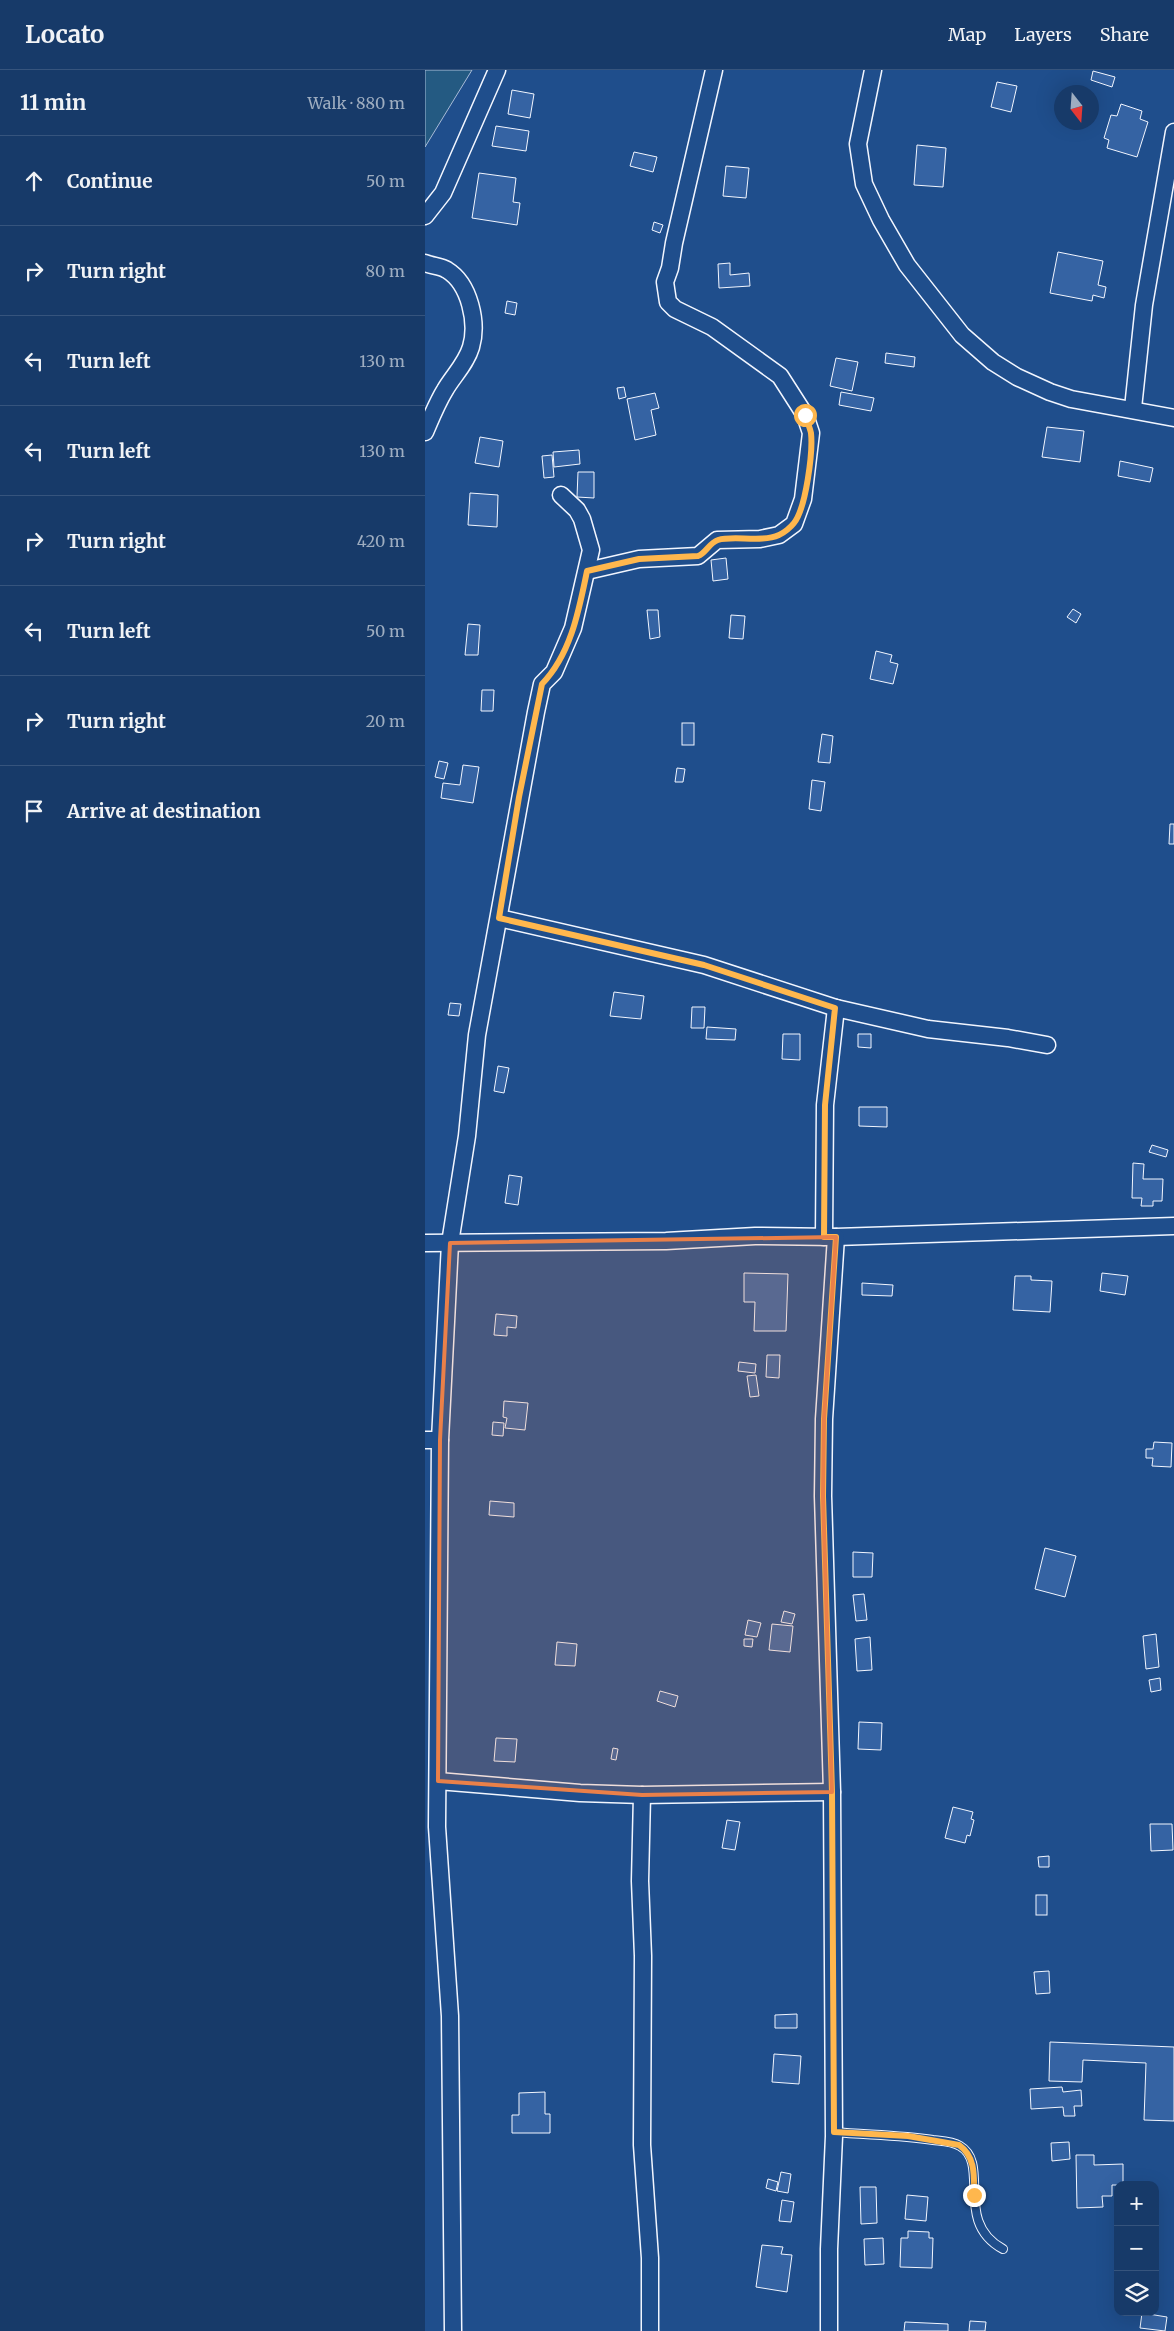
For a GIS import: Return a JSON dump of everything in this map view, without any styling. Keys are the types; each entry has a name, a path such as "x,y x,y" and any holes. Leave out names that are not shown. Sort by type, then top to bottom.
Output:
{"street":[{"path":"425,216 443,193 497,70"},
{"path":"587,571 639,559 698,556 709,545 721,539 760,539 779,535 794,524 803,499 811,433 795,398 780,376 712,327 675,308 668,302 665,296 665,282 670,268 674,243 714,70"},
{"path":"873,70 859,133 859,156 865,184 881,220 907,265 962,335 993,362 1017,377 1050,392 1071,399 1133,408 1174,418"},
{"path":"1133,408 1144,305 1174,132"},
{"path":"425,263 447,269 462,284 469,302 473,323 471,346 459,370 434,409 425,432"},
{"path":"453,2331 449,2016 431,1828 438,1781 433,1440 450,1243 467,1136 477,1035 519,797 542,684 554,672 567,645 580,605 591,550 587,532 577,510 561,495"},
{"path":"499,918 704,965 835,1008 928,1029 1008,1038 1047,1046"},
{"path":"829,2331 829,2249 834,2132 832,1792 823,1476 830,1237 826,1096 835,1008"},
{"path":"425,1243 666,1241 755,1236 830,1237 1174,1226"},
{"path":"438,1781 580,1793 642,1795 832,1792"},
{"path":"642,1795 640,1881 643,1956 642,2144 650,2258 650,2331"}],"lane":[{"path":"834,2132 908,2136 959,2145 968,2154 973,2167 977,2223 985,2234 1003,2249"}],"highlighted area":[{"path":"836,1237 824,1419 823,1496 832,1792 642,1795 438,1781 440,1440 450,1243"}],"shaded area":[{"path":"425,70 472,70 425,147"}],"building":[{"path":"1093,71 1115,77 1112,87 1091,80"},
{"path":"997,82 1017,86 1011,112 991,107"},
{"path":"512,90 534,94 530,118 508,114"},
{"path":"1121,104 1142,111 1140,119 1148,122 1137,157 1107,148 1109,140 1104,138 1111,115 1117,116"},
{"path":"496,126 529,131 526,151 492,146"},
{"path":"917,145 946,148 943,187 914,185"},
{"path":"634,152 657,157 653,172 630,166"},
{"path":"726,166 749,168 746,198 723,196"},
{"path":"479,173 516,178 513,202 520,203 517,225 472,218"},
{"path":"654,222 663,225 660,233 652,230"},
{"path":"1058,252 1103,261 1098,285 1106,287 1104,298 1093,295 1092,301 1050,293"},
{"path":"730,263 730,275 749,273 750,286 719,288 718,264"},
{"path":"507,301 517,303 515,315 505,313"},
{"path":"886,353 915,357 914,367 885,363"},
{"path":"836,358 858,362 852,391 830,386"},
{"path":"624,387 626,397 619,399 617,388"},
{"path":"841,392 874,398 871,411 839,405"},
{"path":"655,393 659,408 651,410 656,435 635,440 627,399"},
{"path":"1047,427 1084,431 1080,462 1042,457"},
{"path":"480,437 503,441 499,467 475,463"},
{"path":"579,450 580,464 554,467 553,452"},
{"path":"552,455 554,477 544,478 542,456"},
{"path":"1120,461 1153,468 1150,482 1118,476"},
{"path":"578,472 594,472 594,498 577,497"},
{"path":"470,493 498,495 497,527 468,525"},
{"path":"726,558 728,579 713,581 711,560"},
{"path":"1073,609 1081,614 1076,623 1067,617"},
{"path":"647,610 658,610 660,637 650,639"},
{"path":"731,615 745,616 743,639 729,638"},
{"path":"468,624 480,625 478,655 465,655"},
{"path":"876,651 892,655 890,662 898,664 893,684 870,679"},
{"path":"482,690 494,690 493,711 481,711"},
{"path":"682,723 694,723 694,745 682,745"},
{"path":"822,734 833,736 830,763 818,762"},
{"path":"439,761 448,763 444,779 435,777"},
{"path":"463,765 479,767 473,803 441,798 443,783 460,785"},
{"path":"677,768 685,769 683,782 675,782"},
{"path":"812,780 825,782 821,811 809,809"},
{"path":"1170,824 1174,824 1174,844 1169,844"},
{"path":"614,992 644,996 641,1019 610,1016"},
{"path":"450,1003 461,1004 459,1016 448,1015"},
{"path":"692,1007 705,1007 704,1028 691,1028"},
{"path":"707,1027 736,1029 735,1040 706,1039"},
{"path":"783,1034 800,1034 800,1060 782,1059"},
{"path":"858,1034 871,1034 871,1048 858,1047"},
{"path":"498,1066 509,1068 504,1093 494,1091"},
{"path":"859,1107 887,1107 887,1127 859,1126"},
{"path":"1152,1145 1168,1150 1166,1157 1149,1152"},
{"path":"1133,1163 1144,1164 1143,1179 1163,1179 1162,1201 1153,1201 1153,1206 1141,1206 1142,1198 1132,1198"},
{"path":"509,1175 522,1177 518,1205 505,1203"},
{"path":"744,1273 788,1274 786,1331 754,1331 755,1302 744,1302"},
{"path":"1102,1273 1128,1276 1125,1295 1100,1291"},
{"path":"1015,1276 1031,1276 1031,1280 1052,1281 1050,1312 1013,1310"},
{"path":"862,1283 893,1285 892,1296 862,1295"},
{"path":"496,1314 517,1316 516,1328 507,1327 507,1336 494,1335"},
{"path":"767,1355 780,1355 779,1378 766,1377"},
{"path":"739,1362 756,1364 755,1373 738,1371"},
{"path":"756,1375 759,1396 750,1397 747,1376"},
{"path":"504,1401 528,1403 525,1430 505,1428 507,1418 503,1417"},
{"path":"493,1422 504,1423 503,1436 492,1435"},
{"path":"1154,1442 1172,1443 1171,1467 1152,1466 1153,1458 1146,1458 1146,1449 1153,1449"},
{"path":"490,1501 514,1503 514,1517 489,1515"},
{"path":"1045,1548 1076,1556 1065,1597 1035,1589"},
{"path":"853,1552 873,1553 872,1577 853,1577"},
{"path":"864,1594 867,1620 856,1621 853,1595"},
{"path":"784,1611 795,1614 792,1624 781,1622"},
{"path":"748,1620 761,1623 757,1637 745,1635"},
{"path":"772,1624 793,1626 790,1652 769,1650"},
{"path":"1156,1634 1159,1667 1146,1669 1143,1636"},
{"path":"870,1637 872,1670 857,1671 855,1639"},
{"path":"744,1639 753,1639 752,1647 744,1646"},
{"path":"557,1642 577,1644 575,1666 555,1665"},
{"path":"1160,1678 1161,1690 1151,1692 1149,1680"},
{"path":"660,1691 678,1696 675,1707 657,1701"},
{"path":"859,1722 882,1723 881,1750 858,1749"},
{"path":"496,1738 517,1739 515,1762 494,1761"},
{"path":"613,1748 618,1749 616,1760 611,1759"},
{"path":"953,1807 973,1812 971,1819 974,1820 970,1836 967,1835 965,1843 945,1838"},
{"path":"727,1820 740,1822 735,1850 722,1848"},
{"path":"1150,1824 1172,1824 1173,1850 1151,1851"},
{"path":"1049,1856 1049,1867 1039,1867 1038,1857"},
{"path":"1036,1895 1047,1895 1047,1915 1036,1915"},
{"path":"1049,1971 1050,1993 1036,1994 1034,1972"},
{"path":"797,2014 797,2028 775,2028 775,2015"},
{"path":"1050,2042 1174,2047 1174,2121 1144,2120 1146,2063 1083,2060 1082,2082 1049,2081"},
{"path":"774,2054 801,2056 799,2084 772,2082"},
{"path":"1062,2087 1063,2092 1081,2090 1082,2106 1074,2106 1075,2116 1064,2116 1063,2107 1031,2109 1030,2089"},
{"path":"545,2092 545,2114 550,2114 550,2133 512,2133 512,2115 519,2115 519,2093"},
{"path":"1069,2142 1070,2159 1052,2161 1051,2143"},
{"path":"1076,2155 1094,2155 1094,2165 1123,2164 1123,2181 1114,2181 1112,2196 1102,2196 1103,2207 1077,2208"},
{"path":"781,2172 791,2174 788,2193 777,2191"},
{"path":"768,2179 778,2182 776,2191 766,2188"},
{"path":"860,2187 876,2187 877,2223 861,2224"},
{"path":"907,2195 928,2197 926,2221 905,2219"},
{"path":"782,2200 794,2202 791,2222 779,2221"},
{"path":"908,2231 929,2232 929,2238 933,2238 932,2268 900,2267 901,2238 908,2238"},
{"path":"883,2238 884,2264 865,2265 864,2239"},
{"path":"762,2245 783,2247 781,2254 792,2255 787,2292 756,2287"},
{"path":"1142,2316 1167,2317 1165,2331 1140,2328"},
{"path":"970,2321 986,2322 985,2331 969,2331"},
{"path":"905,2322 948,2324 948,2331 904,2331"}],"route":[{"path":"805,415 811,433 810,457 799,513 794,524 786,530 779,535 760,539 717,540 698,556 639,559 587,571 580,605 567,645 554,672 542,684 519,797 510,862 499,918 704,965 835,1008 825,1105 824,1237 836,1237 824,1419 823,1496 832,1792 834,2132 908,2136 959,2145 965,2149 971,2160 974,2176 974,2195"}]}
